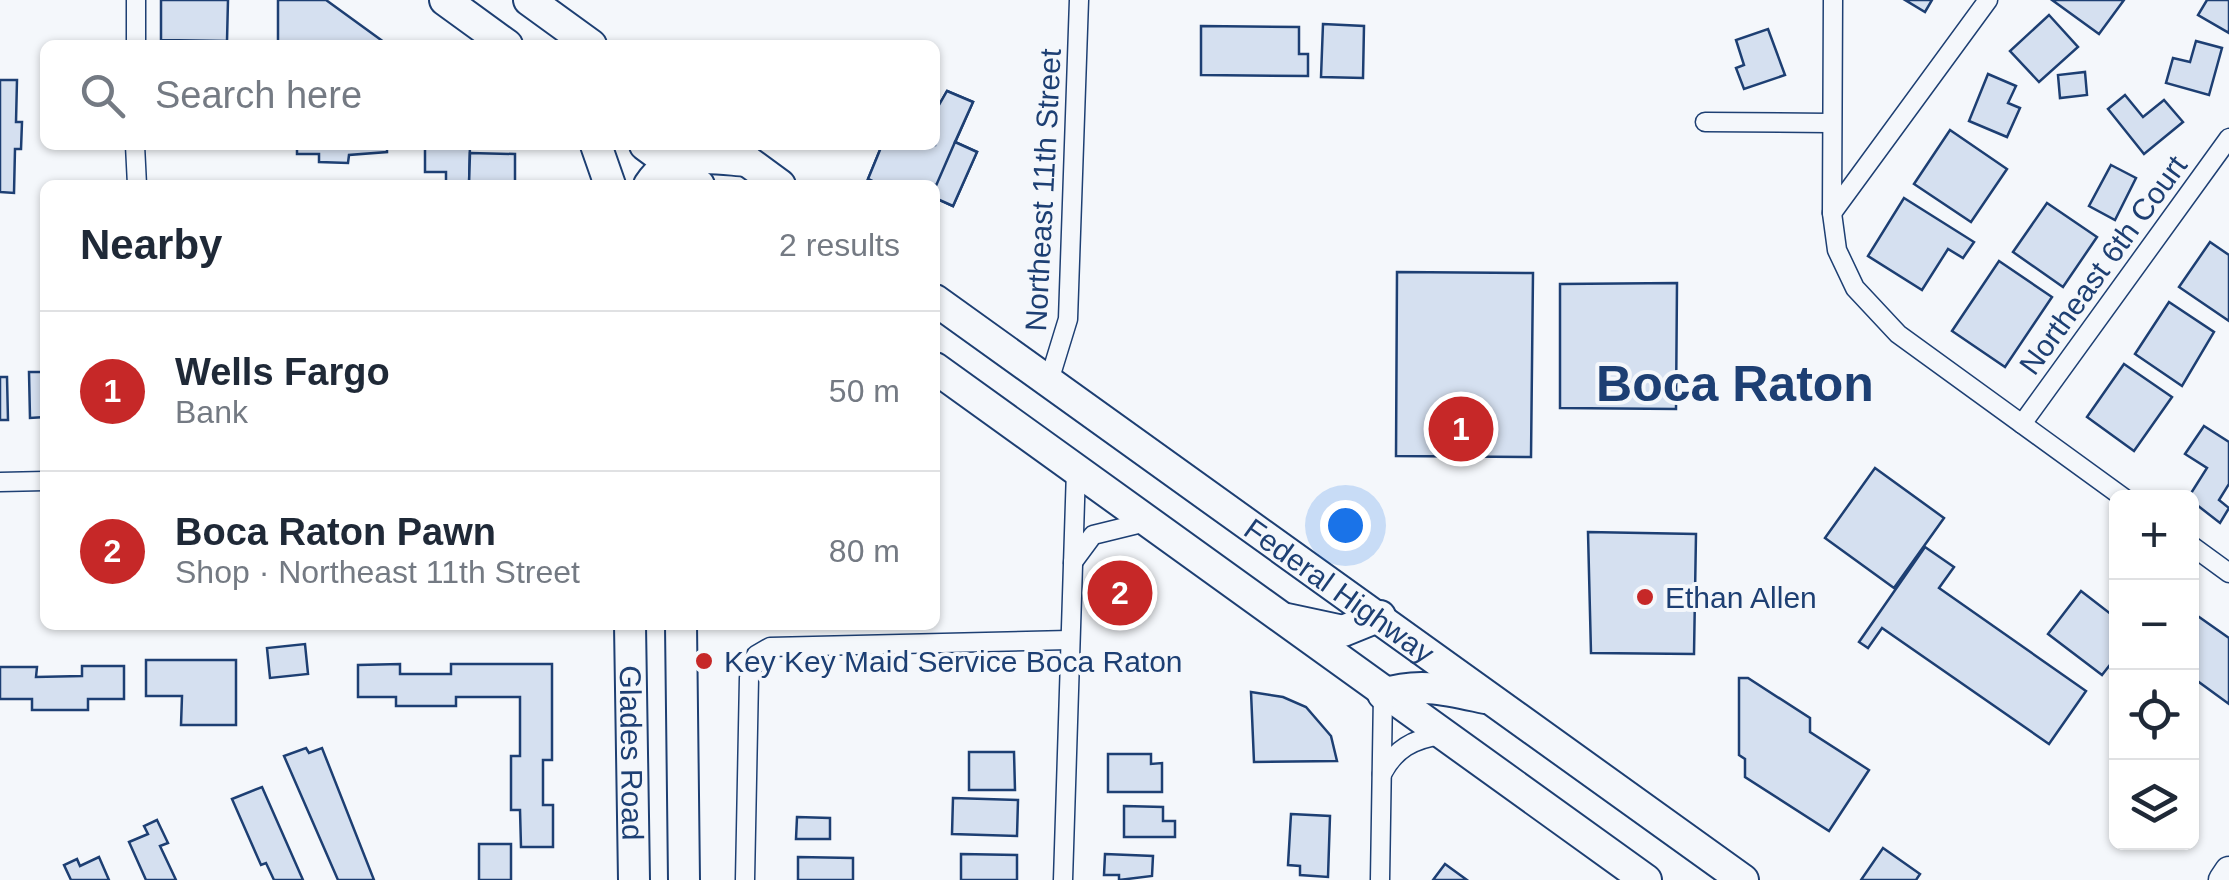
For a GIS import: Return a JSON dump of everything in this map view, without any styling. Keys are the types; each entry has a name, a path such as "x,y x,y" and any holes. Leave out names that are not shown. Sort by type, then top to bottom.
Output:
{"main road":[{"path":"445,0 500,40"},
{"path":"539,7 584,40"},
{"path":"598,150 608,180"},
{"path":"660,165 736,153 773,180"},
{"path":"660,165 689,180"},
{"name":"Federal Highway","path":"940,304 1744,880"},
{"name":"Federal Highway","path":"940,372 1646,880"},
{"path":"1279,617 1343,630 1380,616"},
{"name":"Glades Road","path":"630,630 634,871"},
{"name":"Glades Road","path":"681,630 684,880"},
{"path":"1384,694 1408,686 1433,686 1498,701"}],"street":[{"path":"136,0 136,40"},
{"name":"Northeast 11th Street","path":"1049,381 1061,354 1068,319 1080,0"},
{"path":"1832,0 1832,213 1841,260 1868,305 1898,334 2113,490"},
{"path":"1832,213 1988,0"},
{"path":"1705,122 1829,123"},
{"name":"Northeast 6th Court","path":"2022,424 2229,138"},
{"path":"135,150 137,180"},
{"path":"1063,880 1076,470"},
{"path":"0,482 40,481"},
{"path":"1072,562 1093,535 1148,522"},
{"path":"2199,551 2229,573"},
{"path":"744,880 750,678 756,655 770,646 1068,640"},
{"path":"1380,880 1384,694"},
{"path":"1382,774 1390,758 1405,746 1441,735"}],"building":[{"path":"161,0 228,0 227,40 161,40"},
{"path":"278,0 326,0 381,40 278,40"},
{"path":"1905,0 1932,0 1925,12"},
{"path":"2052,0 2124,0 2099,34"},
{"path":"2207,0 2229,0 2229,33 2198,15"},
{"path":"2049,15 2078,47 2039,82 2010,51"},
{"path":"1323,24 1364,26 1363,78 1321,77"},
{"path":"1201,26 1299,27 1299,54 1308,54 1308,76 1201,75"},
{"path":"1768,29 1785,75 1744,89 1736,68 1744,65 1736,40"},
{"path":"2196,41 2222,48 2209,95 2166,83 2173,58 2190,62"},
{"path":"2085,72 2087,95 2060,98 2058,75"},
{"path":"1988,74 2016,86 2008,103 2020,108 2007,137 1969,121"},
{"path":"0,80 17,80 16,122 22,122 21,149 15,149 14,193 0,192"},
{"path":"947,91 973,102 939,180 868,179 880,150 940,150 940,103"},
{"path":"947,91 973,102 955,142 977,152 953,206 940,200 940,180 868,179 880,150 940,150 940,103"},
{"path":"2125,95 2143,117 2164,100 2183,122 2144,154 2108,109"},
{"path":"1950,130 2007,169 1971,222 1914,184"},
{"path":"955,142 977,152 953,206 940,200 938,180"},
{"path":"297,150 387,150 349,155 348,163 319,162 319,154 297,154"},
{"path":"425,150 470,150 469,180 446,180 446,172 425,172"},
{"path":"470,153 515,154 515,180 469,180"},
{"path":"2111,165 2136,178 2115,220 2089,206"},
{"path":"1904,198 1974,242 1963,258 1948,249 1922,290 1868,256"},
{"path":"2047,203 2097,237 2063,287 2013,252"},
{"path":"2210,242 2229,255 2229,321 2179,287"},
{"path":"1999,261 2052,297 2005,367 1952,331"},
{"path":"1397,272 1533,273 1531,457 1396,456"},
{"path":"1677,283 1676,409 1560,408 1560,284"},
{"path":"2169,302 2214,332 2182,386 2135,354"},
{"path":"2124,364 2172,397 2134,451 2087,417"},
{"path":"29,372 40,372 40,417 30,418"},
{"path":"0,377 7,377 8,420 0,420"},
{"path":"2204,426 2229,442 2229,484 2219,500 2229,508 2220,523 2199,507 2199,490 2193,490 2207,468 2185,454"},
{"path":"1875,468 1944,518 1894,588 1825,538"},
{"path":"1588,532 1696,534 1694,654 1591,653"},
{"path":"1925,547 1954,567 1939,588 2086,691 2049,744 1882,628 1868,648 1859,642"},
{"path":"2081,591 2109,613 2109,666 2102,675 2048,634"},
{"path":"2199,617 2229,638 2229,704 2199,682"},
{"path":"305,644 308,674 270,678 267,648"},
{"path":"146,660 236,660 236,725 181,725 182,696 146,696"},
{"path":"400,664 400,674 451,674 451,664 552,664 552,760 543,760 543,805 553,805 553,847 521,847 520,810 511,810 511,756 520,756 520,697 456,697 456,706 396,706 396,697 358,697 358,665"},
{"path":"82,666 124,666 124,699 88,699 88,710 32,710 32,699 0,699 0,667 37,667 36,677 82,676"},
{"path":"1739,678 1748,678 1810,718 1810,732 1869,770 1829,831 1745,777 1745,759 1739,755"},
{"path":"1251,692 1283,697 1306,707 1331,736 1337,761 1254,762"},
{"path":"306,748 309,753 322,748 374,880 338,880 284,756"},
{"path":"969,752 1014,752 1015,790 969,790"},
{"path":"1108,754 1151,754 1151,764 1162,763 1162,792 1108,792"},
{"path":"262,787 303,880 274,880 266,863 261,865 232,799"},
{"path":"953,798 1018,800 1017,836 952,834"},
{"path":"1124,806 1163,807 1163,821 1175,821 1175,837 1124,837"},
{"path":"1291,814 1330,816 1328,877 1300,875 1300,866 1288,865"},
{"path":"797,817 830,818 830,839 796,839"},
{"path":"157,820 168,843 160,846 176,880 146,880 129,842 148,834 144,826"},
{"path":"479,844 511,844 511,880 479,880"},
{"path":"1883,848 1920,874 1916,880 1861,880"},
{"path":"961,854 1017,855 1017,880 961,880"},
{"path":"1105,854 1153,856 1152,876 1119,880 1119,875 1104,875"},
{"path":"99,857 109,880 71,880 64,865 77,859 80,866"},
{"path":"798,857 853,858 853,880 798,880"},
{"path":"1445,864 1467,880 1433,880"}],"place":[{"name":"Wells Fargo","path":"1461,429"},
{"name":"Boca Raton Pawn","path":"1120,593"},
{"name":"Ethan Allen","path":"1645,597"},
{"name":"Key Key Maid Service Boca Raton","path":"704,661"}],"district":[{"name":"Boca Raton","path":"1735,384"}]}
